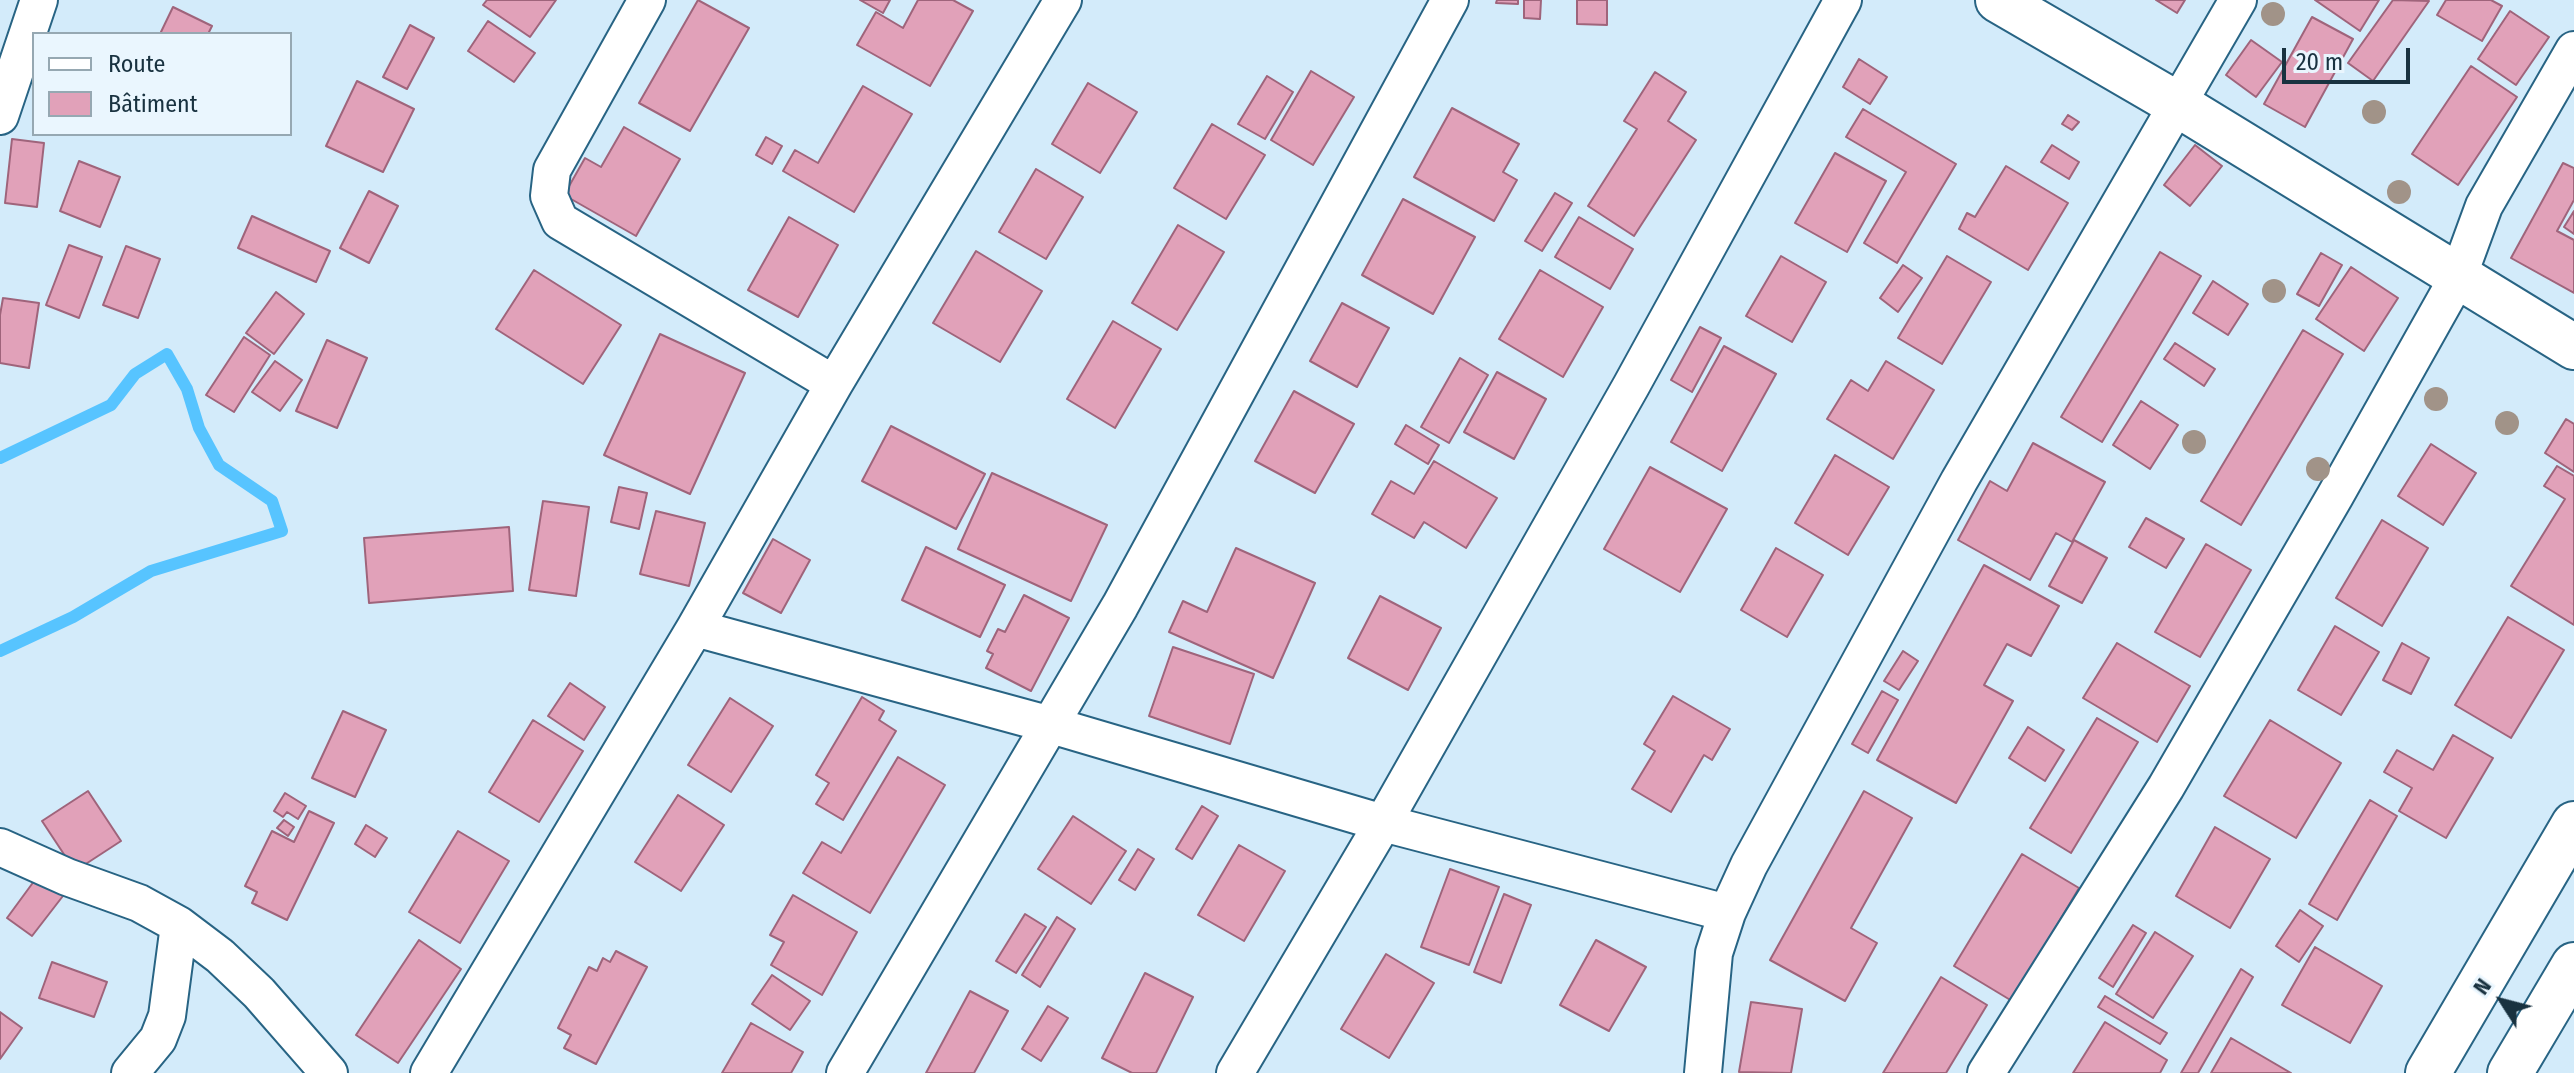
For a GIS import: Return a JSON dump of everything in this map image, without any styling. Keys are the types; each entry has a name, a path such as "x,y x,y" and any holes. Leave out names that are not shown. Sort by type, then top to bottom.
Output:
{"street":[{"path":"0,116 39,0"},
{"path":"647,0 552,170 549,196 560,221 834,384"},
{"path":"429,1073 695,628 834,384 1063,0"},
{"path":"845,1073 1127,592 1450,0"},
{"path":"1235,1073 1383,823 1631,386 1843,0"},
{"path":"1998,0 2177,104 2574,347"},
{"path":"1703,1073 1714,953 1727,913 1749,865 1951,495 2238,0"},
{"path":"1986,1073 2166,787 2458,277 2484,206 2574,50"},
{"path":"695,628 1051,725 1383,823 1727,913"},
{"path":"2428,1073 2574,824"},
{"path":"0,847 67,877 139,903 179,925 220,956 259,993 329,1073"},
{"path":"130,1073 158,1039 167,1016 179,925"},
{"path":"2510,1073 2574,965"}],"building":[{"path":"487,0 556,0 530,37 483,5"},
{"path":"698,0 749,28 690,131 639,103"},
{"path":"860,0 890,0 883,13"},
{"path":"918,0 953,0 973,11 930,86 857,45 876,12 903,28"},
{"path":"1497,0 1518,0 1518,4 1496,3"},
{"path":"1524,0 1541,0 1540,19 1524,18"},
{"path":"1577,0 1607,0 1607,25 1577,24"},
{"path":"2156,0 2185,0 2177,13"},
{"path":"2315,0 2379,0 2360,31"},
{"path":"2393,0 2429,1 2373,81 2348,63"},
{"path":"2446,0 2491,0 2502,6 2482,41 2437,15"},
{"path":"173,7 212,26 209,32 161,32"},
{"path":"2510,11 2549,37 2516,85 2478,59"},
{"path":"2312,17 2353,39 2305,127 2264,104"},
{"path":"488,21 535,53 514,82 468,51"},
{"path":"410,25 434,38 407,89 383,77"},
{"path":"2251,40 2282,62 2256,97 2226,75"},
{"path":"1859,59 1887,77 1870,104 1843,87"},
{"path":"2471,66 2517,97 2458,185 2412,154"},
{"path":"1311,71 1354,97 1313,165 1271,140"},
{"path":"1655,72 1686,92 1668,121 1696,140 1634,236 1588,206 1637,129 1624,121"},
{"path":"1267,76 1293,92 1265,139 1238,124"},
{"path":"357,81 414,109 383,172 326,146"},
{"path":"1088,83 1137,112 1100,173 1052,144"},
{"path":"863,86 912,114 854,212 783,171 795,150 818,163"},
{"path":"1452,108 1519,144 1503,172 1517,180 1494,221 1414,177"},
{"path":"1863,109 1956,164 1897,263 1864,243 1906,172 1846,137"},
{"path":"2068,115 2079,122 2072,130 2062,124"},
{"path":"1212,124 1265,155 1226,219 1174,188"},
{"path":"624,127 680,159 636,236 564,195 585,158 601,167"},
{"path":"766,137 782,146 772,164 756,155"},
{"path":"12,139 44,143 37,207 5,203"},
{"path":"2052,145 2079,162 2069,179 2041,162"},
{"path":"2195,145 2222,166 2190,206 2164,185"},
{"path":"1835,153 1886,181 1847,252 1795,223"},
{"path":"79,161 120,177 100,227 60,211"},
{"path":"2563,163 2574,168 2574,200 2557,231 2574,240 2574,293 2511,258"},
{"path":"2006,166 2068,203 2028,270 1959,229 1967,213 1975,217"},
{"path":"1036,169 1083,197 1046,259 999,232"},
{"path":"369,191 398,206 369,263 340,248"},
{"path":"1555,193 1572,203 1542,251 1525,241"},
{"path":"1403,199 1475,237 1433,314 1362,275"},
{"path":"2574,211 2574,234 2564,227"},
{"path":"252,216 330,251 316,282 238,248"},
{"path":"789,217 838,245 798,317 748,290"},
{"path":"1579,217 1633,249 1610,289 1555,257"},
{"path":"1178,225 1224,252 1177,330 1132,303"},
{"path":"69,245 102,257 79,318 46,305"},
{"path":"126,246 160,259 138,318 103,305"},
{"path":"976,251 1042,291 1000,362 933,323"},
{"path":"2160,252 2201,276 2102,442 2061,417"},
{"path":"2321,253 2342,265 2319,306 2297,294"},
{"path":"1781,256 1826,282 1792,342 1746,316"},
{"path":"1947,256 1991,282 1942,364 1898,338"},
{"path":"1903,265 1922,278 1898,312 1880,298"},
{"path":"2351,267 2398,298 2364,351 2316,319"},
{"path":"534,270 621,325 583,384 496,329"},
{"path":"1540,270 1603,307 1563,377 1499,339"},
{"path":"2213,281 2248,304 2228,335 2193,313"},
{"path":"276,292 304,314 274,354 246,333"},
{"path":"3,298 39,303 29,368 0,363"},
{"path":"1342,303 1389,328 1357,387 1310,361"},
{"path":"1113,321 1161,349 1115,428 1067,399"},
{"path":"1700,327 1721,338 1692,392 1671,380"},
{"path":"2303,330 2343,354 2241,525 2201,501"},
{"path":"660,334 745,373 690,494 604,455"},
{"path":"244,337 270,355 234,412 206,395"},
{"path":"327,340 367,358 337,428 296,411"},
{"path":"2175,343 2215,369 2204,386 2164,359"},
{"path":"1724,346 1776,374 1722,471 1671,442"},
{"path":"1460,358 1488,375 1449,443 1421,427"},
{"path":"275,361 302,380 280,411 252,392"},
{"path":"1886,361 1934,390 1893,459 1827,419 1851,380 1868,391"},
{"path":"1497,372 1546,399 1514,459 1464,432"},
{"path":"1294,391 1354,424 1315,493 1255,461"},
{"path":"2141,401 2178,425 2150,469 2113,445"},
{"path":"2566,419 2574,424 2574,472 2545,453"},
{"path":"1406,425 1439,445 1428,464 1395,444"},
{"path":"891,426 985,474 956,529 862,481"},
{"path":"2033,443 2105,482 2072,542 2056,533 2030,580 1958,540 1990,481 2007,491"},
{"path":"2431,444 2476,473 2443,525 2398,496"},
{"path":"1835,455 1889,487 1848,555 1795,523"},
{"path":"1434,461 1497,498 1466,548 1424,522 1414,538 1372,514 1391,481 1414,494"},
{"path":"2557,466 2574,476 2574,625 2511,586 2565,499 2544,486"},
{"path":"1650,467 1727,509 1680,592 1604,549"},
{"path":"992,473 1107,525 1071,601 958,549"},
{"path":"619,487 647,493 639,529 611,522"},
{"path":"543,501 589,507 576,596 529,590"},
{"path":"656,511 705,523 689,586 640,574"},
{"path":"2146,518 2184,539 2166,568 2129,547"},
{"path":"2382,520 2428,548 2382,626 2336,598"},
{"path":"509,527 513,591 369,603 364,538"},
{"path":"773,539 810,560 781,613 743,593"},
{"path":"2074,540 2107,558 2082,603 2049,586"},
{"path":"2206,544 2251,570 2200,657 2155,632"},
{"path":"926,547 1005,585 980,637 902,600"},
{"path":"1236,548 1315,583 1273,678 1169,632 1183,601 1207,612"},
{"path":"1776,548 1823,575 1787,637 1741,610"},
{"path":"1984,565 2059,606 2031,656 2007,644 1984,685 2013,701 1956,803 1877,760"},
{"path":"1024,595 1069,618 1031,691 986,668 993,654 987,651 998,629 1005,632"},
{"path":"1380,596 1441,628 1408,690 1348,658"},
{"path":"2508,617 2564,650 2511,738 2455,705"},
{"path":"2335,626 2379,652 2341,715 2298,690"},
{"path":"2117,643 2190,686 2157,742 2083,698"},
{"path":"2402,643 2429,658 2411,694 2383,680"},
{"path":"1173,647 1254,674 1230,744 1149,716"},
{"path":"1903,651 1918,661 1899,690 1884,681"},
{"path":"570,683 605,707 584,740 548,716"},
{"path":"1882,691 1898,700 1868,753 1852,744"},
{"path":"1673,696 1730,729 1712,760 1704,755 1671,812 1632,789 1655,751 1644,744"},
{"path":"862,697 884,711 879,720 896,731 843,820 816,804 829,783 816,775"},
{"path":"730,698 773,726 731,792 688,765"},
{"path":"343,711 386,730 355,797 312,778"},
{"path":"2097,718 2138,742 2071,853 2030,828"},
{"path":"533,720 583,751 539,822 489,792"},
{"path":"2270,720 2341,763 2296,838 2224,796"},
{"path":"2028,727 2064,750 2045,781 2009,758"},
{"path":"2453,735 2493,758 2446,838 2399,811 2412,788 2384,772 2397,750 2433,770"},
{"path":"898,757 945,785 870,913 803,873 822,842 841,853"},
{"path":"88,791 121,841 75,871 42,821"},
{"path":"1864,791 1912,818 1851,928 1877,943 1845,1001 1770,960"},
{"path":"285,793 306,806 298,819 287,812 283,817 274,811"},
{"path":"678,795 724,825 681,891 635,862"},
{"path":"2370,800 2397,816 2337,920 2309,904"},
{"path":"1202,806 1218,816 1192,859 1176,849"},
{"path":"309,811 334,823 287,920 252,903 257,892 245,886 272,831 294,842"},
{"path":"1073,816 1126,851 1091,904 1038,869"},
{"path":"284,820 294,827 288,836 277,828"},
{"path":"366,825 387,838 375,857 355,844"},
{"path":"2215,827 2270,859 2230,928 2176,896"},
{"path":"458,831 509,861 460,943 409,912"},
{"path":"1239,845 1285,871 1244,941 1198,915"},
{"path":"1138,849 1154,859 1135,890 1119,880"},
{"path":"2022,854 2079,888 2012,1001 1954,966"},
{"path":"1450,869 1499,887 1469,965 1421,947"},
{"path":"40,873 66,892 32,936 7,918"},
{"path":"1504,894 1531,905 1501,983 1474,972"},
{"path":"793,895 857,932 822,995 771,965 784,942 770,935"},
{"path":"2300,910 2323,926 2299,962 2276,946"},
{"path":"1025,914 1046,927 1016,973 996,961"},
{"path":"1057,917 1075,929 1040,987 1022,975"},
{"path":"2133,925 2146,933 2113,987 2099,978"},
{"path":"2155,932 2193,956 2153,1018 2116,994"},
{"path":"419,940 461,969 398,1063 356,1035"},
{"path":"1596,940 1646,967 1609,1031 1560,1005"},
{"path":"2315,947 2382,986 2350,1043 2282,1005"},
{"path":"616,951 647,967 596,1064 564,1048 571,1035 558,1028 589,967 597,971 603,958 610,962"},
{"path":"1386,954 1434,983 1389,1058 1341,1029"},
{"path":"52,962 107,982 94,1017 39,998"},
{"path":"2241,969 2253,977 2198,1073 2181,1073"},
{"path":"1145,973 1193,997 1156,1073 1132,1073 1102,1058"},
{"path":"772,975 810,1001 790,1030 752,1004"},
{"path":"1941,977 1987,1005 1946,1073 1883,1073"},
{"path":"970,991 1008,1011 974,1073 926,1073"},
{"path":"2105,996 2167,1033 2160,1044 2098,1007"},
{"path":"1751,1002 1802,1009 1791,1073 1739,1072"},
{"path":"1048,1006 1068,1018 1041,1061 1022,1049"},
{"path":"0,1012 22,1028 0,1059"},
{"path":"2105,1022 2167,1060 2160,1073 2073,1073"},
{"path":"751,1023 803,1052 791,1073 722,1073"},
{"path":"2231,1038 2291,1073 2211,1073"}],"waterway":[{"path":"0,458 111,405 135,374 167,354 187,389 199,428 219,465 272,501 282,531 151,571 73,617 0,651"}]}
